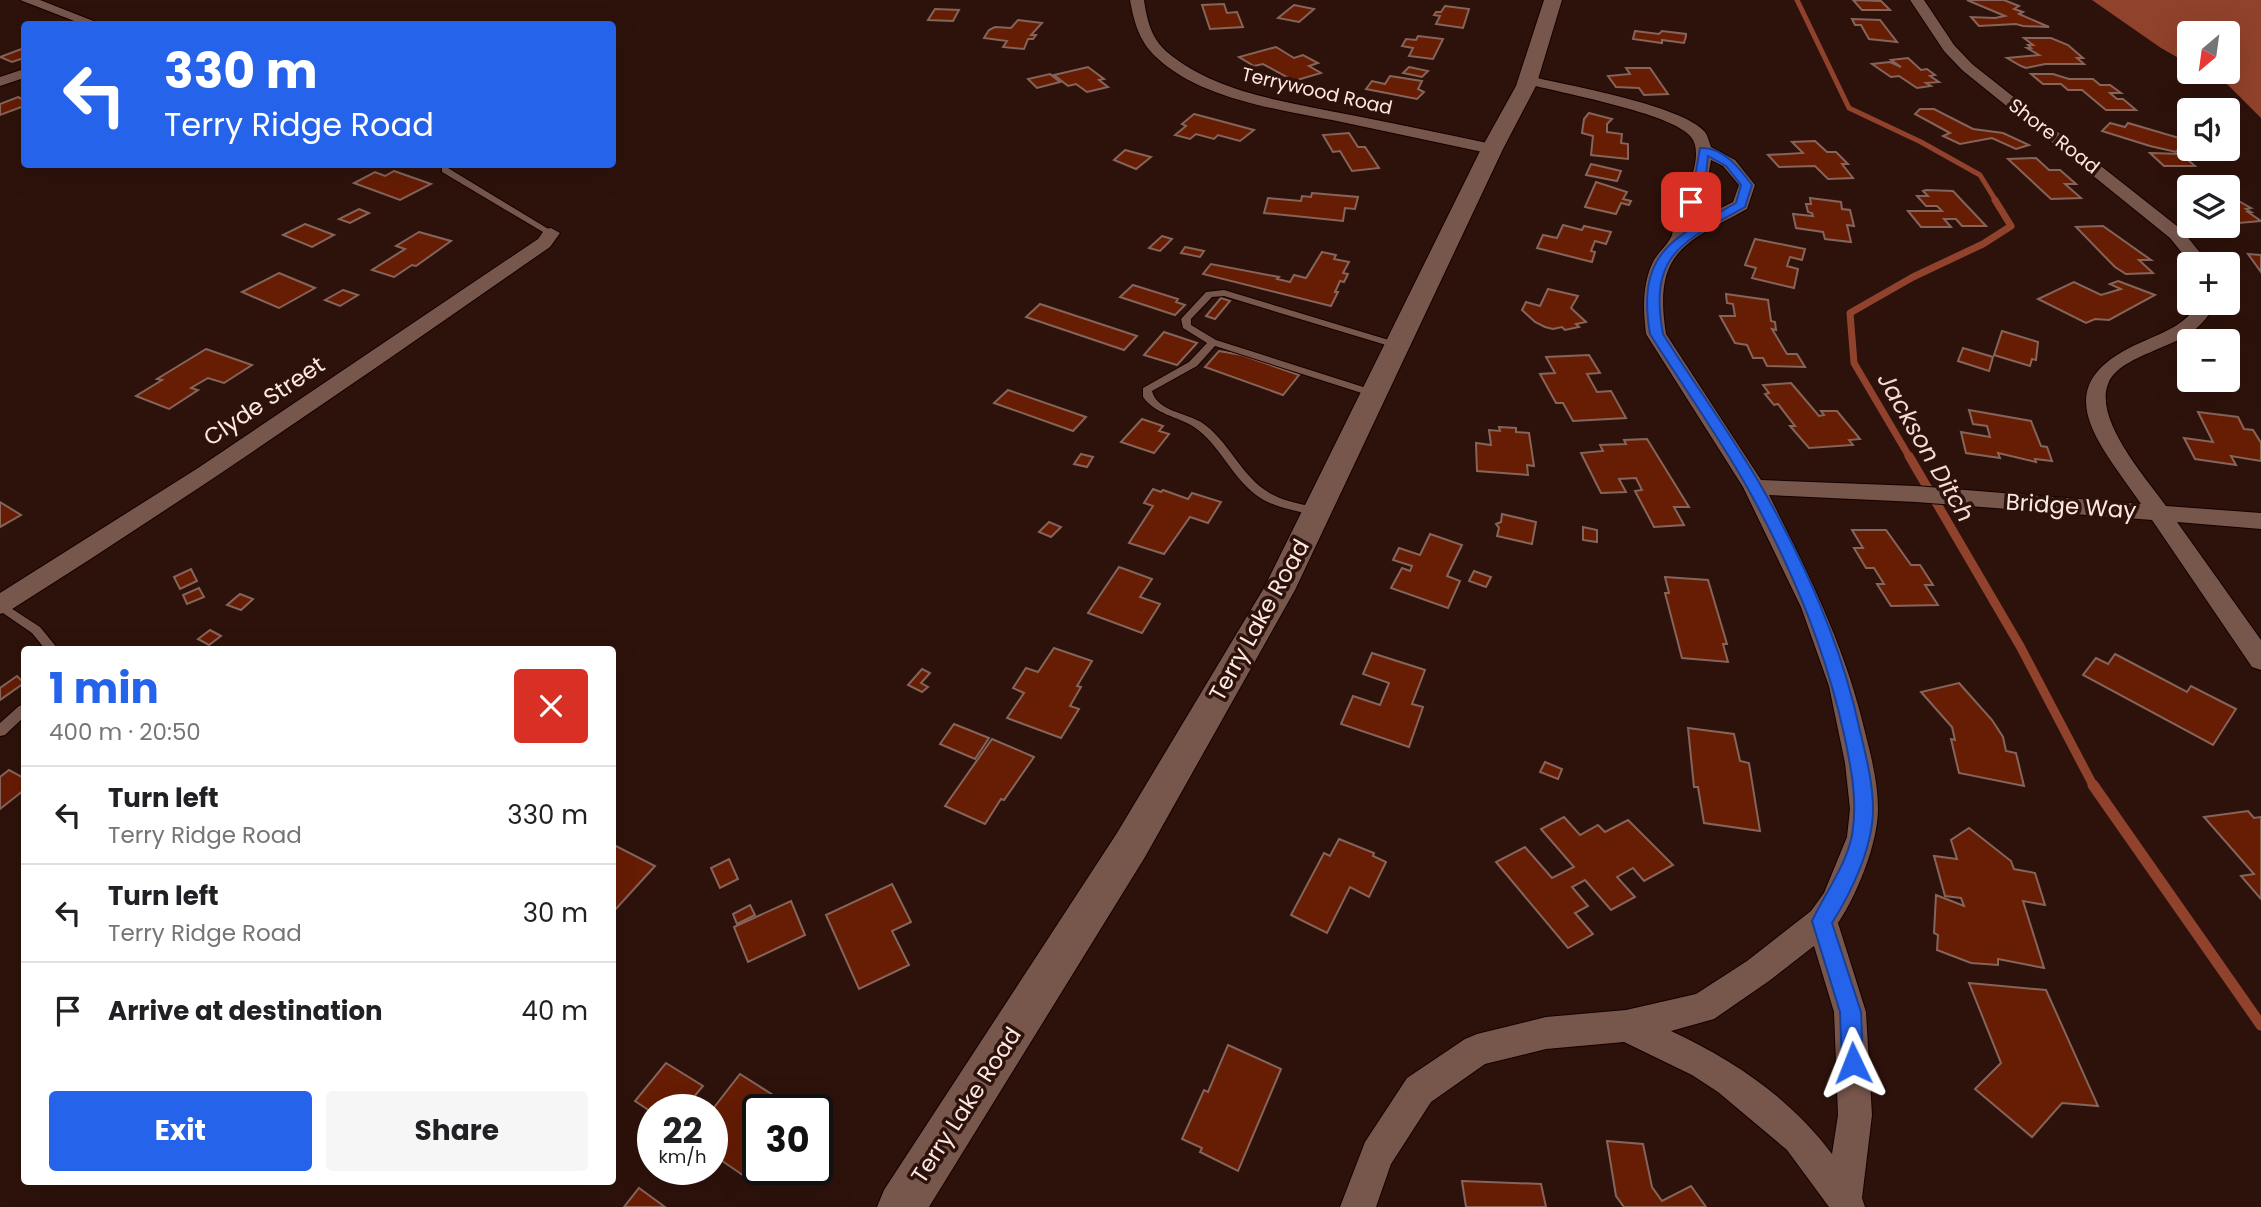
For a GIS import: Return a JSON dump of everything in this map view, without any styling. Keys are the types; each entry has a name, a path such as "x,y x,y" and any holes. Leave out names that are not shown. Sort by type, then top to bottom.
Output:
{"main road":[{"name":"Terry Lake Road","path":"901,1207 1131,845 1279,590 1528,80 1553,0"}],"street":[{"path":"27,0 86,21"},
{"name":"Terrywood Road","path":"1137,0 1137,15 1145,35 1158,52 1182,70 1214,86 1255,99 1492,149"},
{"name":"Shore Road","path":"1917,0 1949,48 1967,67 2176,234 2190,252"},
{"path":"0,82 21,74"},
{"path":"1528,80 1647,110 1683,123 1699,135 1704,150 1699,183 1683,222 1680,239"},
{"path":"1358,1207 1377,1154 1419,1090 1477,1050 1546,1033 1626,1026 1703,1008 1758,971 1822,921 1836,901 1861,837 1864,809 1859,763 1842,686 1813,607 1754,487 1656,334 1653,288 1660,267 1680,239 1741,205 1747,185 1730,163 1704,150"},
{"name":"Clyde Street","path":"0,605 86,552 448,309 544,243 551,233"},
{"path":"2200,315 2186,329 2118,360 2101,379 2095,402 2108,440 2261,660"},
{"name":"Bridge Way","path":"1754,487 1950,496 2261,521"},
{"path":"1822,921 1850,1012 1855,1115 1846,1202"},
{"path":"1626,1026 1704,1063 1730,1080 1800,1138 1846,1202"}],"lane":[{"path":"445,170 551,233"},
{"path":"1376,395 1213,342 1186,326 1186,319 1209,294 1224,292 1399,346"},
{"path":"1213,342 1194,364 1147,390 1147,396 1152,403 1208,432 1231,457 1243,478 1263,495 1318,512"},
{"path":"0,605 36,630 49,646"},
{"path":"0,731 21,713"}],"shaded area":[{"path":"2092,0 2261,0 2261,118 2226,84 2240,84 2240,21 2177,21 2177,57"}],"building":[{"path":"1853,0 1881,1 1890,10 1862,10"},
{"path":"1967,0 2004,0 2019,6 2014,9 2023,12 2019,14 2049,27 2016,24 1979,26 1971,17 2005,16"},
{"path":"1224,4 1227,13 1237,12 1243,27 1210,29 1202,5"},
{"path":"1294,5 1314,9 1299,22 1278,18"},
{"path":"1445,6 1469,9 1463,28 1436,24 1440,16 1434,15 1441,12"},
{"path":"935,9 959,10 953,21 928,20"},
{"path":"1852,19 1880,20 1897,42 1869,39 1861,25 1855,25"},
{"path":"1018,20 1042,23 1031,35 1036,35 1033,39 1028,39 1024,49 1003,47 1007,41 984,38 989,30 995,27 1011,28"},
{"path":"1635,31 1659,34 1662,31 1686,36 1684,43 1662,40 1662,43 1633,39"},
{"path":"1418,36 1443,39 1433,59 1409,56 1413,48 1402,46 1406,39 1416,40"},
{"path":"2024,38 2051,38 2068,45 2083,58 2077,58 2084,64 2045,64 2026,68 2021,66 2007,58 2039,55 2027,48 2031,48 2028,45 2033,45"},
{"path":"1276,47 1294,58 1303,55 1318,63 1309,66 1321,73 1294,81 1263,64 1254,66 1239,57"},
{"path":"21,49 21,59 12,62 0,57"},
{"path":"1908,58 1921,70 1927,69 1935,75 1930,76 1939,82 1926,83 1931,86 1917,88 1899,76 1891,77 1872,64 1890,62 1901,67 1891,60"},
{"path":"1088,67 1104,79 1099,80 1108,87 1087,92 1076,84 1068,86 1054,75"},
{"path":"1409,67 1428,71 1422,77 1403,73"},
{"path":"1626,68 1650,68 1668,94 1644,95 1639,88 1616,87 1608,76 1630,74"},
{"path":"1050,74 1060,82 1037,88 1028,79"},
{"path":"2031,74 2093,79 2100,85 2110,85 2121,93 2110,93 2136,110 2106,110 2082,90 2068,90 2061,84 2043,84"},
{"path":"1390,76 1422,81 1418,89 1424,92 1417,99 1366,89 1372,81 1385,84"},
{"path":"18,97 21,98 21,107 0,115 0,104"},
{"path":"1920,109 1934,109 1973,129 2003,133 2029,145 2016,149 1992,138 1960,144 1943,136 1950,133 1915,114"},
{"path":"1589,113 1612,119 1607,124 1607,132 1622,134 1621,143 1628,144 1628,159 1591,155 1593,136 1582,133 1584,119"},
{"path":"1194,114 1254,130 1240,141 1218,135 1214,139 1196,134 1190,139 1175,135 1186,126 1182,124"},
{"path":"2110,123 2125,127 2128,123 2177,137 2177,151 2150,146 2102,131"},
{"path":"1349,133 1358,147 1365,147 1379,168 1352,171 1340,151 1333,152 1323,135"},
{"path":"1815,141 1827,152 1836,152 1848,164 1842,164 1853,178 1828,179 1815,166 1779,167 1768,155 1803,153 1792,142"},
{"path":"1125,150 1151,157 1136,169 1114,160"},
{"path":"2150,153 2177,154 2177,161 2189,161 2195,166 2164,166"},
{"path":"2036,158 2049,170 2060,170 2076,184 2065,184 2081,198 2051,199 2008,159"},
{"path":"1591,164 1621,171 1617,181 1586,175"},
{"path":"394,171 431,184 400,200 354,183 375,172 385,176"},
{"path":"1596,182 1627,192 1623,199 1631,201 1629,205 1621,203 1616,214 1585,207"},
{"path":"1923,191 1953,191 1986,226 1962,226 1956,219 1944,219 1951,227 1921,227 1908,211 1942,211 1937,206 1926,206 1917,196 1928,196"},
{"path":"1312,193 1358,197 1355,209 1345,208 1343,221 1264,213 1268,198 1301,201 1302,196 1311,197"},
{"path":"1810,198 1841,202 1842,209 1850,210 1854,226 1847,225 1851,242 1825,239 1823,232 1796,228 1793,214 1813,216 1808,212 1806,204 1811,204"},
{"path":"2240,202 2251,208 2246,209 2261,221 2240,223"},
{"path":"359,209 369,213 350,223 339,219"},
{"path":"305,224 334,235 312,247 283,235"},
{"path":"1563,225 1582,230 1584,226 1611,232 1606,244 1595,241 1591,251 1595,252 1592,262 1537,248 1543,235 1557,238"},
{"path":"2103,226 2151,260 2139,260 2153,273 2126,274 2115,267 2076,227"},
{"path":"419,232 451,241 416,266 412,265 394,277 372,270 405,249 396,246"},
{"path":"1162,236 1172,239 1160,251 1149,248"},
{"path":"1755,239 1805,249 1802,260 1790,257 1787,266 1798,269 1794,288 1752,278 1756,268 1745,265"},
{"path":"1185,247 1204,251 1200,257 1181,253"},
{"path":"1322,252 1336,255 1334,259 1349,262 1343,273 1348,274 1344,282 1340,281 1331,306 1203,274 1211,264 1279,277 1277,279 1290,282 1294,275 1306,278"},
{"path":"2248,254 2261,255 2261,272"},
{"path":"279,273 315,288 279,308 242,292"},
{"path":"2118,281 2155,295 2109,320 2095,319 2086,323 2038,299 2074,282 2101,295 2121,289 2110,284"},
{"path":"1133,285 1178,299 1176,302 1185,305 1175,315 1120,297"},
{"path":"1548,289 1578,296 1571,308 1586,322 1576,324 1579,327 1565,330 1562,327 1545,327 1535,322 1522,310 1526,302 1540,306"},
{"path":"343,290 358,295 340,306 325,300"},
{"path":"1726,294 1768,300 1771,321 1775,322 1776,330 1772,329 1787,354 1797,354 1805,367 1767,366 1763,358 1753,358 1747,345 1735,343 1720,316 1735,316 1733,304 1727,303"},
{"path":"1221,298 1230,301 1215,319 1206,316"},
{"path":"1040,304 1137,336 1124,350 1026,317"},
{"path":"2002,331 2038,342 2036,360 2032,359 2030,366 1994,355"},
{"path":"1164,332 1197,343 1177,365 1144,355"},
{"path":"1963,348 1993,357 1989,371 1958,361"},
{"path":"206,349 252,365 224,383 208,378 191,388 198,390 169,409 136,396 162,380 157,379"},
{"path":"1219,351 1242,355 1299,375 1283,395 1205,367"},
{"path":"1589,355 1600,373 1587,374 1597,392 1611,391 1626,418 1573,421 1563,403 1556,403 1540,374 1555,373 1546,357"},
{"path":"1791,383 1819,416 1824,415 1821,411 1837,411 1860,439 1849,440 1853,445 1809,448 1790,426 1795,426 1778,404 1774,405 1765,394 1769,393 1763,385"},
{"path":"1008,390 1086,417 1073,431 994,403"},
{"path":"1969,410 2031,421 2041,446 2047,447 2052,461 2035,459 2036,462 1998,453 2000,458 1966,453 1961,432 1990,437 1987,426 1973,424"},
{"path":"2198,412 2238,417 2244,429 2253,430 2261,443 2261,461 2231,456 2236,465 2195,459 2184,438 2213,442"},
{"path":"1142,419 1163,426 1159,431 1169,434 1154,453 1121,442"},
{"path":"1499,427 1516,428 1516,432 1529,433 1534,466 1527,465 1528,475 1477,471 1476,443 1491,445 1489,430 1500,431"},
{"path":"1647,439 1689,507 1674,507 1684,525 1654,527 1635,491 1642,490 1636,478 1619,479 1626,492 1601,493 1581,453 1603,451 1600,445 1626,444 1624,440"},
{"path":"1081,454 1093,457 1087,467 1074,464"},
{"path":"1153,489 1188,499 1192,493 1221,502 1208,523 1190,517 1164,554 1129,543 1153,506 1144,503"},
{"path":"0,502 21,515 0,527"},
{"path":"1502,514 1536,522 1532,544 1497,536 1499,528 1496,524 1501,522"},
{"path":"1049,522 1061,527 1051,537 1039,532"},
{"path":"1583,527 1597,530 1597,542 1583,540"},
{"path":"1852,530 1886,530 1911,565 1920,565 1933,585 1925,585 1938,605 1891,606 1877,584 1884,584 1874,568 1866,568 1854,548 1863,548"},
{"path":"1430,534 1462,545 1447,576 1460,581 1448,608 1391,588 1402,568 1410,571 1412,566 1393,560 1399,548 1420,555"},
{"path":"1119,567 1152,579 1140,597 1160,604 1142,633 1088,613"},
{"path":"191,569 197,581 180,589 174,577"},
{"path":"1474,571 1491,577 1486,587 1469,581"},
{"path":"1665,577 1708,580 1727,644 1723,644 1728,662 1682,658 1665,593 1669,593"},
{"path":"199,588 204,597 187,604 183,595"},
{"path":"240,594 253,599 241,610 227,605"},
{"path":"210,630 221,636 209,645 198,639"},
{"path":"1054,648 1092,661 1077,686 1081,687 1070,706 1079,709 1061,738 1007,718 1024,693 1013,688 1026,668 1038,672"},
{"path":"1372,653 1425,670 1412,704 1423,707 1409,747 1341,724 1353,696 1380,705 1389,683 1363,674"},
{"path":"2115,654 2187,692 2191,686 2236,709 2213,745 2083,675 2096,658 2108,664"},
{"path":"922,669 930,673 921,683 928,687 922,692 908,685"},
{"path":"17,676 21,680 21,685 0,700 0,688"},
{"path":"1959,683 1992,720 2003,737 2006,751 2016,753 2024,786 1959,773 1951,739 1955,740 1952,727 1921,692"},
{"path":"954,724 989,738 975,759 940,744"},
{"path":"1688,728 1734,734 1740,761 1749,763 1760,831 1704,823 1698,787 1694,787"},
{"path":"992,739 1034,757 985,824 945,806"},
{"path":"1545,762 1562,769 1558,779 1540,772"},
{"path":"9,770 21,776 21,792 0,809 0,777"},
{"path":"2248,811 2254,818 2261,817 2261,899 2241,876 2254,874 2204,817"},
{"path":"1564,817 1580,835 1598,825 1605,832 1628,820 1673,865 1644,881 1633,868 1617,877 1635,897 1611,910 1585,880 1572,887 1588,906 1575,913 1593,934 1568,948 1496,862 1525,847 1552,878 1574,867 1541,829"},
{"path":"1969,828 2011,861 2014,869 2035,873 2045,905 2023,901 2044,968 1998,959 1998,965 1971,963 1937,950 1938,935 1934,933 1936,895 1964,906 1961,898 1945,896 1934,856 1957,859 1951,840"},
{"path":"1339,839 1374,853 1373,856 1386,862 1369,897 1350,887 1327,933 1291,915 1324,853 1330,856"},
{"path":"616,846 655,866 616,909"},
{"path":"729,859 738,879 720,888 711,868"},
{"path":"892,884 911,922 892,931 909,965 859,989 826,915"},
{"path":"791,901 805,935 748,962 734,927"},
{"path":"750,905 755,915 737,924 733,914"},
{"path":"1969,983 2046,990 2098,1106 2062,1103 2032,1137 1975,1089 2001,1063"},
{"path":"1228,1045 1281,1069 1238,1171 1200,1152 1202,1148 1182,1139 1204,1090 1208,1092"},
{"path":"666,1063 703,1086 696,1094 641,1094"},
{"path":"740,1074 771,1094 742,1094 742,1175 728,1165 728,1094 724,1094"},
{"path":"1607,1141 1643,1144 1652,1187 1662,1201 1691,1186 1706,1207 1624,1207 1616,1196"},
{"path":"1462,1181 1541,1184 1546,1207 1466,1207"},
{"path":"639,1188 665,1207 624,1207"}],"waterway":[{"name":"Jackson Ditch","path":"1797,0 1849,108 1921,142 1980,175 1996,201"},
{"name":"Jackson Ditch","path":"1910,458 1854,363 1850,313 1913,277 1983,244 2011,226 1995,200"},
{"name":"Jackson Ditch","path":"1909,456 2020,646 2094,787"},
{"name":"Jackson Ditch","path":"2093,785 2261,1025"}],"route":[{"path":"1691,202 1699,183 1704,150 1730,163 1747,185 1741,205 1680,239 1660,267 1653,288 1656,334 1754,487 1813,607 1842,686 1859,763 1864,809 1861,837 1836,901 1822,921 1850,1012 1853,1063"}]}
